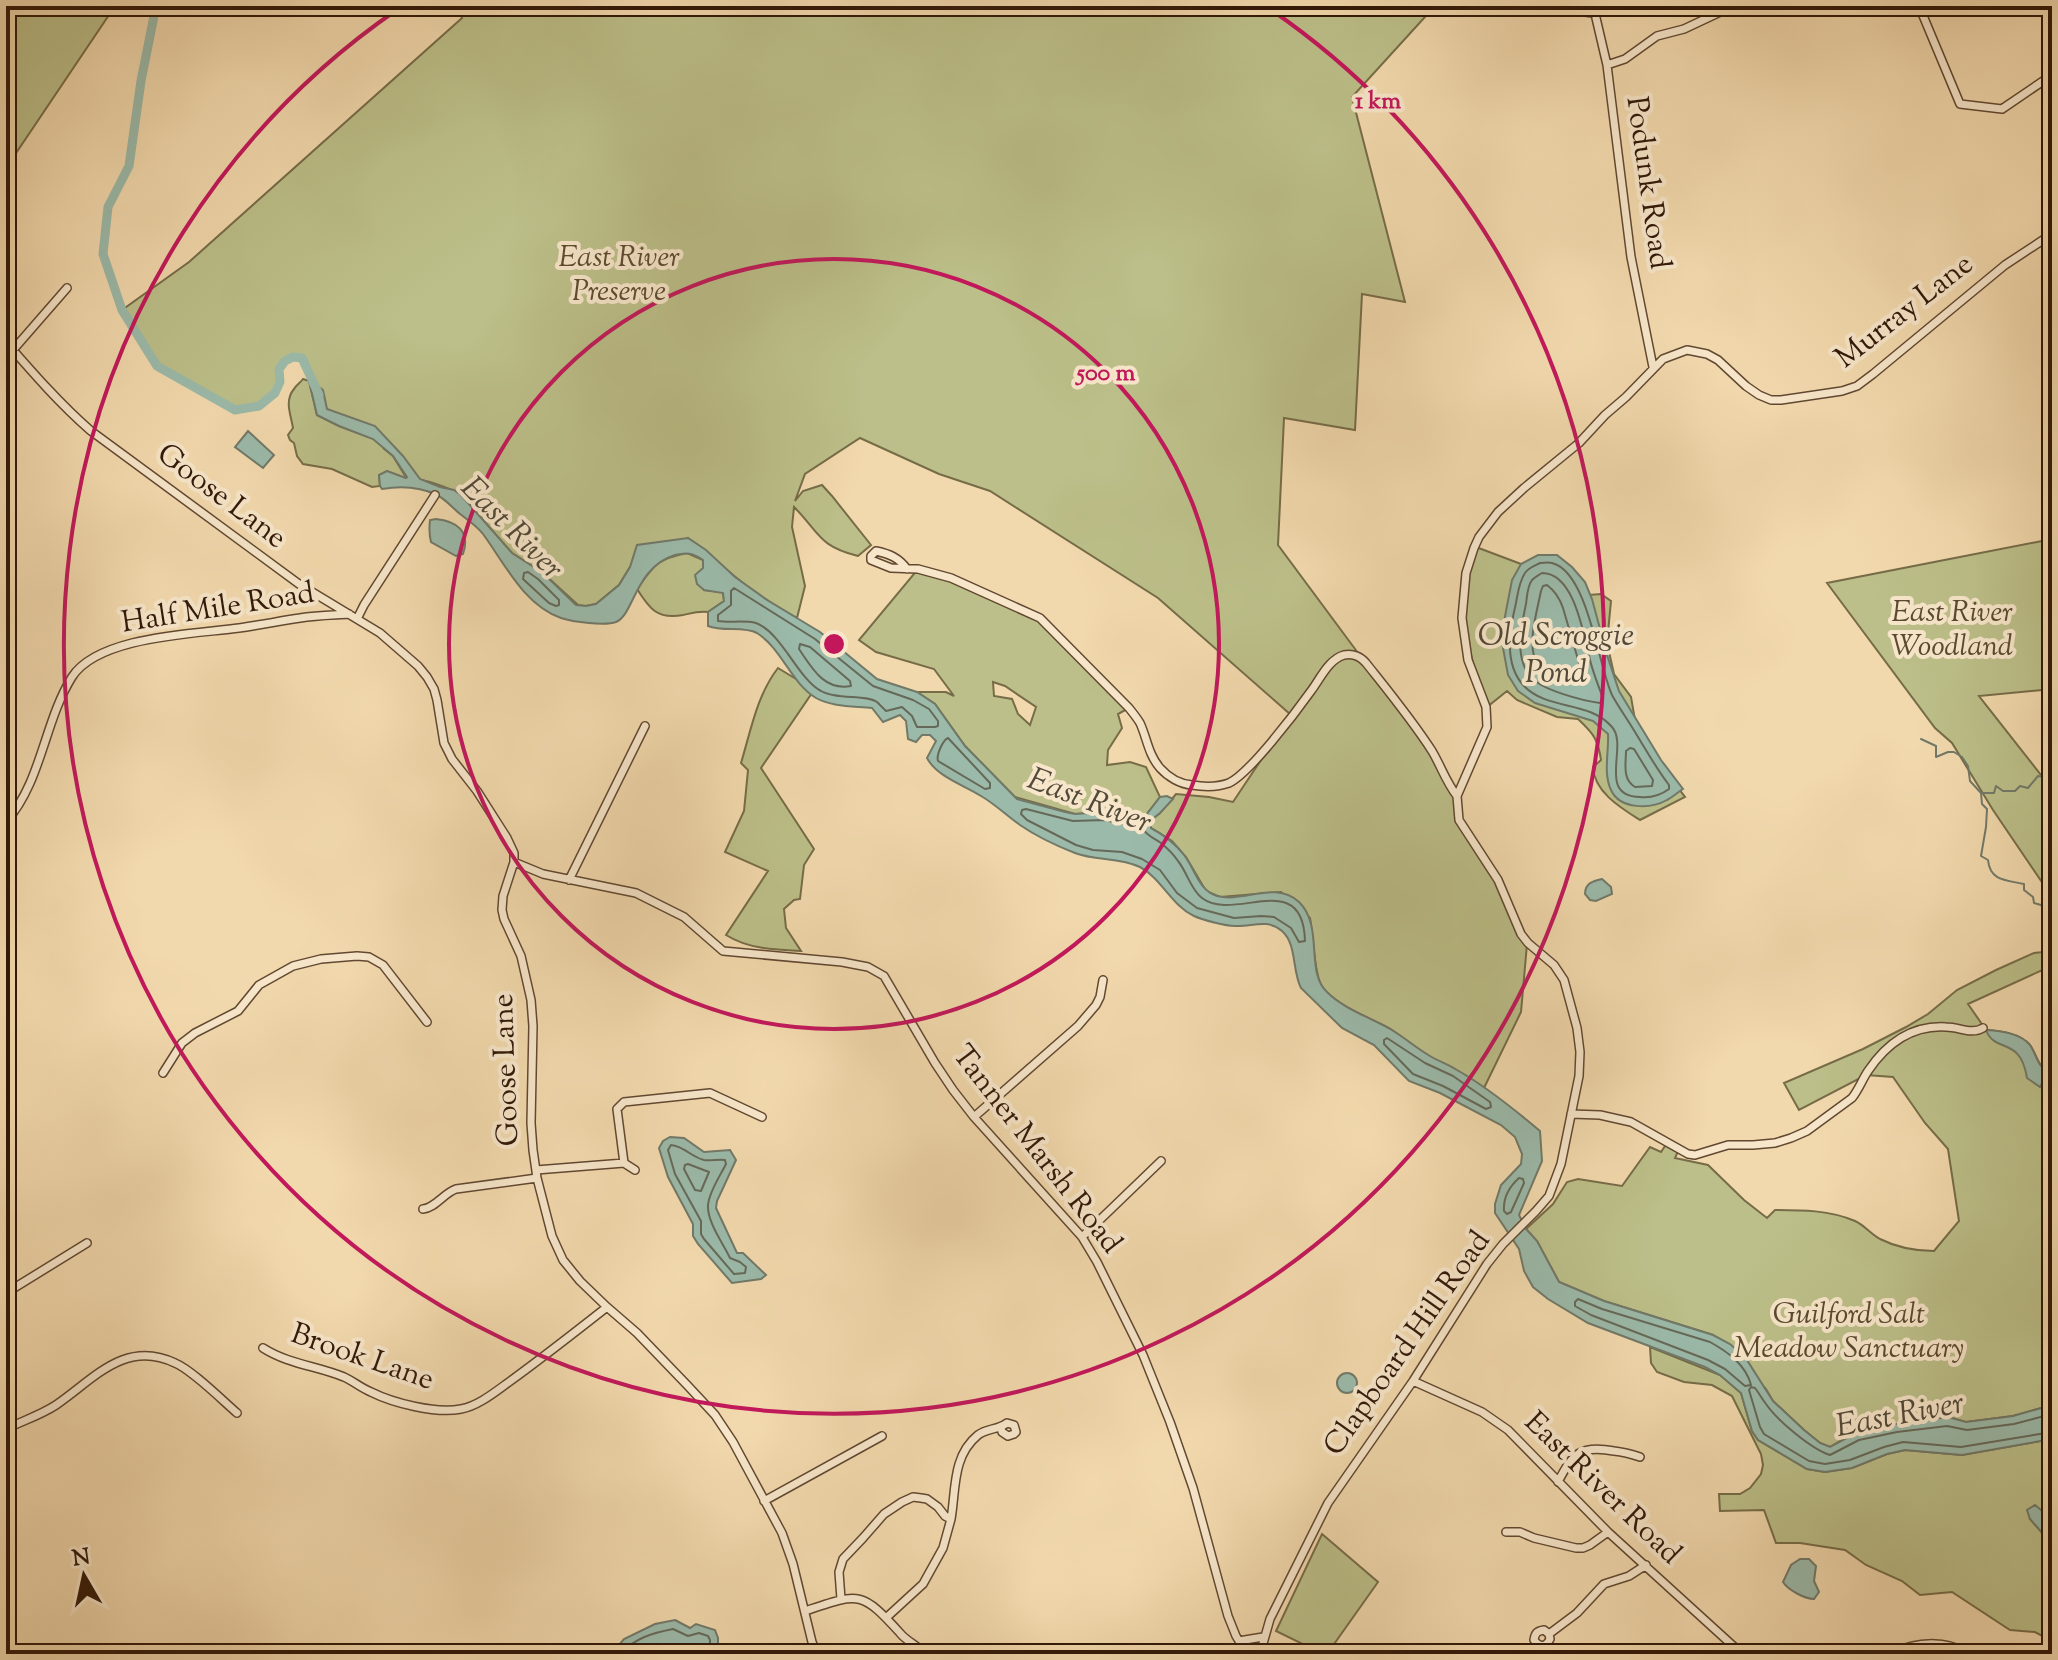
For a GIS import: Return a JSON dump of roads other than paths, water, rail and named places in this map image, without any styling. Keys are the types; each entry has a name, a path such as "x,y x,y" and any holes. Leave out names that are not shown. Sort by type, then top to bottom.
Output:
{"street":[{"name":"Podunk Road","path":"1596,6 1607,65 1631,257 1653,367"},
{"path":"1607,65 1625,59 1657,36 1684,29 1733,6"},
{"path":"1919,6 1960,104 2002,109 2052,75"},
{"name":"Murray Lane","path":"1653,367 1677,353 1695,350 1718,360 1746,386 1771,400 1842,391 1857,386 2005,265 2052,234"},
{"path":"13,350 67,288"},
{"name":"Goose Lane","path":"6,342 73,416 91,431 299,584 380,633 427,677 437,700 444,743 514,853 502,910 521,956 531,1000 531,1123 536,1174 552,1236 563,1260 580,1281 637,1333 715,1415 733,1442 782,1533 817,1654"},
{"path":"1457,796 1487,727 1486,707 1468,660 1462,618 1466,573 1479,537 1498,512 1579,443 1653,367"},
{"path":"353,616 364,605 435,495"},
{"name":"Clapboard Hill Road","path":"907,569 951,578 1040,618 1129,708 1140,724 1145,743 1159,767 1185,784 1214,786 1239,777 1332,663 1342,655 1361,657 1407,713 1435,756 1446,782 1457,796 1459,820 1498,880 1521,934 1554,965 1564,980 1577,1028 1579,1076 1561,1164 1549,1196 1507,1240 1478,1277 1413,1381 1328,1503 1270,1619 1260,1654"},
{"name":"Half Mile Road","path":"6,822 26,793 54,715 73,675 90,658 148,639 303,617 353,616"},
{"path":"569,880 645,726"},
{"name":"Tanner Marsh Road","path":"514,862 543,874 636,893 684,917 723,951 842,962 868,967 884,976 935,1063 974,1117 1082,1237 1097,1262 1143,1355 1170,1422 1193,1488 1228,1616 1247,1654"},
{"path":"163,1073 182,1043 238,1011 259,985 293,966 321,959 369,957 383,965 427,1022"},
{"path":"974,1117 1078,1026 1096,1005 1103,980"},
{"path":"1571,1114 1600,1115 1631,1122 1688,1154 1702,1154 1728,1145 1775,1143 1807,1131 1852,1098 1882,1053 1899,1038 1928,1027 1970,1032 1983,1028"},
{"path":"624,1163 617,1109 624,1102 710,1093 762,1117"},
{"path":"1082,1237 1161,1161"},
{"path":"423,1209 428,1209 447,1192 456,1189 536,1174 624,1163 635,1170"},
{"path":"6,1293 87,1243"},
{"name":"Brook Lane","path":"263,1348 277,1357 324,1370 355,1382 370,1392 403,1403 431,1409 461,1409 478,1403 504,1386 607,1307"},
{"path":"6,1429 53,1407 114,1362 139,1355 154,1355 179,1364 237,1413"},
{"name":"East River Road","path":"1413,1381 1496,1420 1608,1532 1742,1654"},
{"path":"887,1617 923,1584 943,1548 962,1455 983,1432 1001,1428"},
{"path":"764,1501 882,1436"},
{"path":"1558,1482 1567,1464 1588,1449 1598,1448 1640,1457"},
{"path":"841,1599 839,1572 843,1559 884,1514 913,1497 927,1499 951,1519"},
{"path":"1506,1532 1520,1532 1583,1548 1608,1532"},
{"path":"1549,1634 1577,1613 1604,1584 1629,1576 1646,1565"},
{"path":"805,1611 841,1599 858,1598 871,1603 924,1654"},
{"path":"1239,1641 1263,1637"},
{"path":"1888,1654 1905,1646 1939,1643 1970,1654"}],"water":[{"path":"309,381 323,390 327,409 375,426 420,479 461,495 512,553 543,573 576,605 596,604 619,585 630,567 637,545 688,538 767,600 820,632 877,679 917,692 935,704 965,746 1017,799 1075,814 1105,812 1134,820 1143,819 1160,797 1173,799 1150,821 1151,828 1181,851 1206,889 1217,896 1227,897 1280,893 1299,902 1311,923 1317,973 1327,992 1479,1084 1540,1131 1542,1161 1519,1215 1559,1282 1604,1301 1713,1335 1730,1344 1745,1357 1773,1401 1820,1443 1830,1447 1856,1433 1896,1424 1948,1417 1966,1422 2013,1416 2052,1405 2052,1439 1962,1455 1905,1450 1852,1468 1825,1472 1807,1469 1758,1440 1752,1431 1741,1393 1720,1375 1588,1323 1533,1287 1524,1271 1519,1249 1495,1213 1501,1185 1521,1164 1522,1154 1515,1137 1501,1125 1440,1093 1409,1081 1374,1045 1342,1028 1301,988 1290,943 1282,931 1271,925 1231,926 1194,916 1140,867 1075,853 1054,844 944,775 927,758 936,741 930,735 922,735 916,742 908,739 906,721 900,715 883,722 872,708 836,705 816,698 807,692 773,648 757,633 708,626 708,612 724,601 723,593 704,590 697,584 695,575 703,568 703,560 696,556 675,555 651,570 622,618 616,622 581,622 548,612 516,582 481,531 443,499 417,489 382,489 379,475 387,471 407,477 393,456 373,439 317,415"},
{"path":"248,431 274,455 263,468 235,447"},
{"path":"430,520 450,522 460,529 465,539 463,554 456,556 431,542"},
{"name":"Old Scroggie Pond","path":"1538,555 1557,555 1585,582 1619,691 1661,760 1683,789 1667,800 1636,806 1615,797 1607,770 1608,734 1593,721 1535,703 1518,691 1508,675 1501,637 1512,580 1521,564"},
{"path":"1602,879 1611,887 1612,894 1596,901 1590,900 1585,894 1586,887"},
{"path":"1986,1030 2010,1033 2026,1041 2042,1067 2052,1071 2052,1085 2043,1082 2040,1087 2027,1078 2019,1056 1995,1042"},
{"path":"670,1137 684,1138 704,1152 730,1150 736,1160 716,1208 737,1253 743,1253 766,1275 761,1279 732,1283 698,1244 693,1236 693,1224 668,1177 659,1148"},
{"path":"1347,1373 1354,1376 1357,1383 1354,1390 1347,1393 1340,1390 1337,1383 1340,1376"},
{"path":"2035,1505 2049,1522 2052,1544 2030,1519 2027,1510"},
{"path":"1800,1559 1809,1559 1816,1566 1814,1581 1819,1592 1814,1599 1797,1594 1783,1582 1791,1565"},
{"path":"675,1620 690,1628 696,1624 715,1630 718,1654 611,1654 624,1639 655,1624"}],"waterway":[{"name":"East River","path":"156,6 129,166 108,207 103,254 122,310 157,366 235,410 259,406 275,393 280,382 279,369 293,357 302,358 319,395"},
{"path":"1921,739 1936,746 1936,757 1948,752 1962,757 1968,766 1970,781 1981,793 1982,804 1987,809 1981,856 1988,860 1996,876 2024,884 2024,890 2033,897 2034,903 2041,905 2052,918"},
{"path":"1981,793 1994,793 1996,786 2003,791 2015,791 2020,786 2028,788 2038,776 2052,777"}],"park label":[{"name":"East River Preserve","path":"619,275"},
{"name":"East River Woodland","path":"1952,630"},
{"name":"Guilford Salt Meadow Sanctuary","path":"1849,1332"}]}
